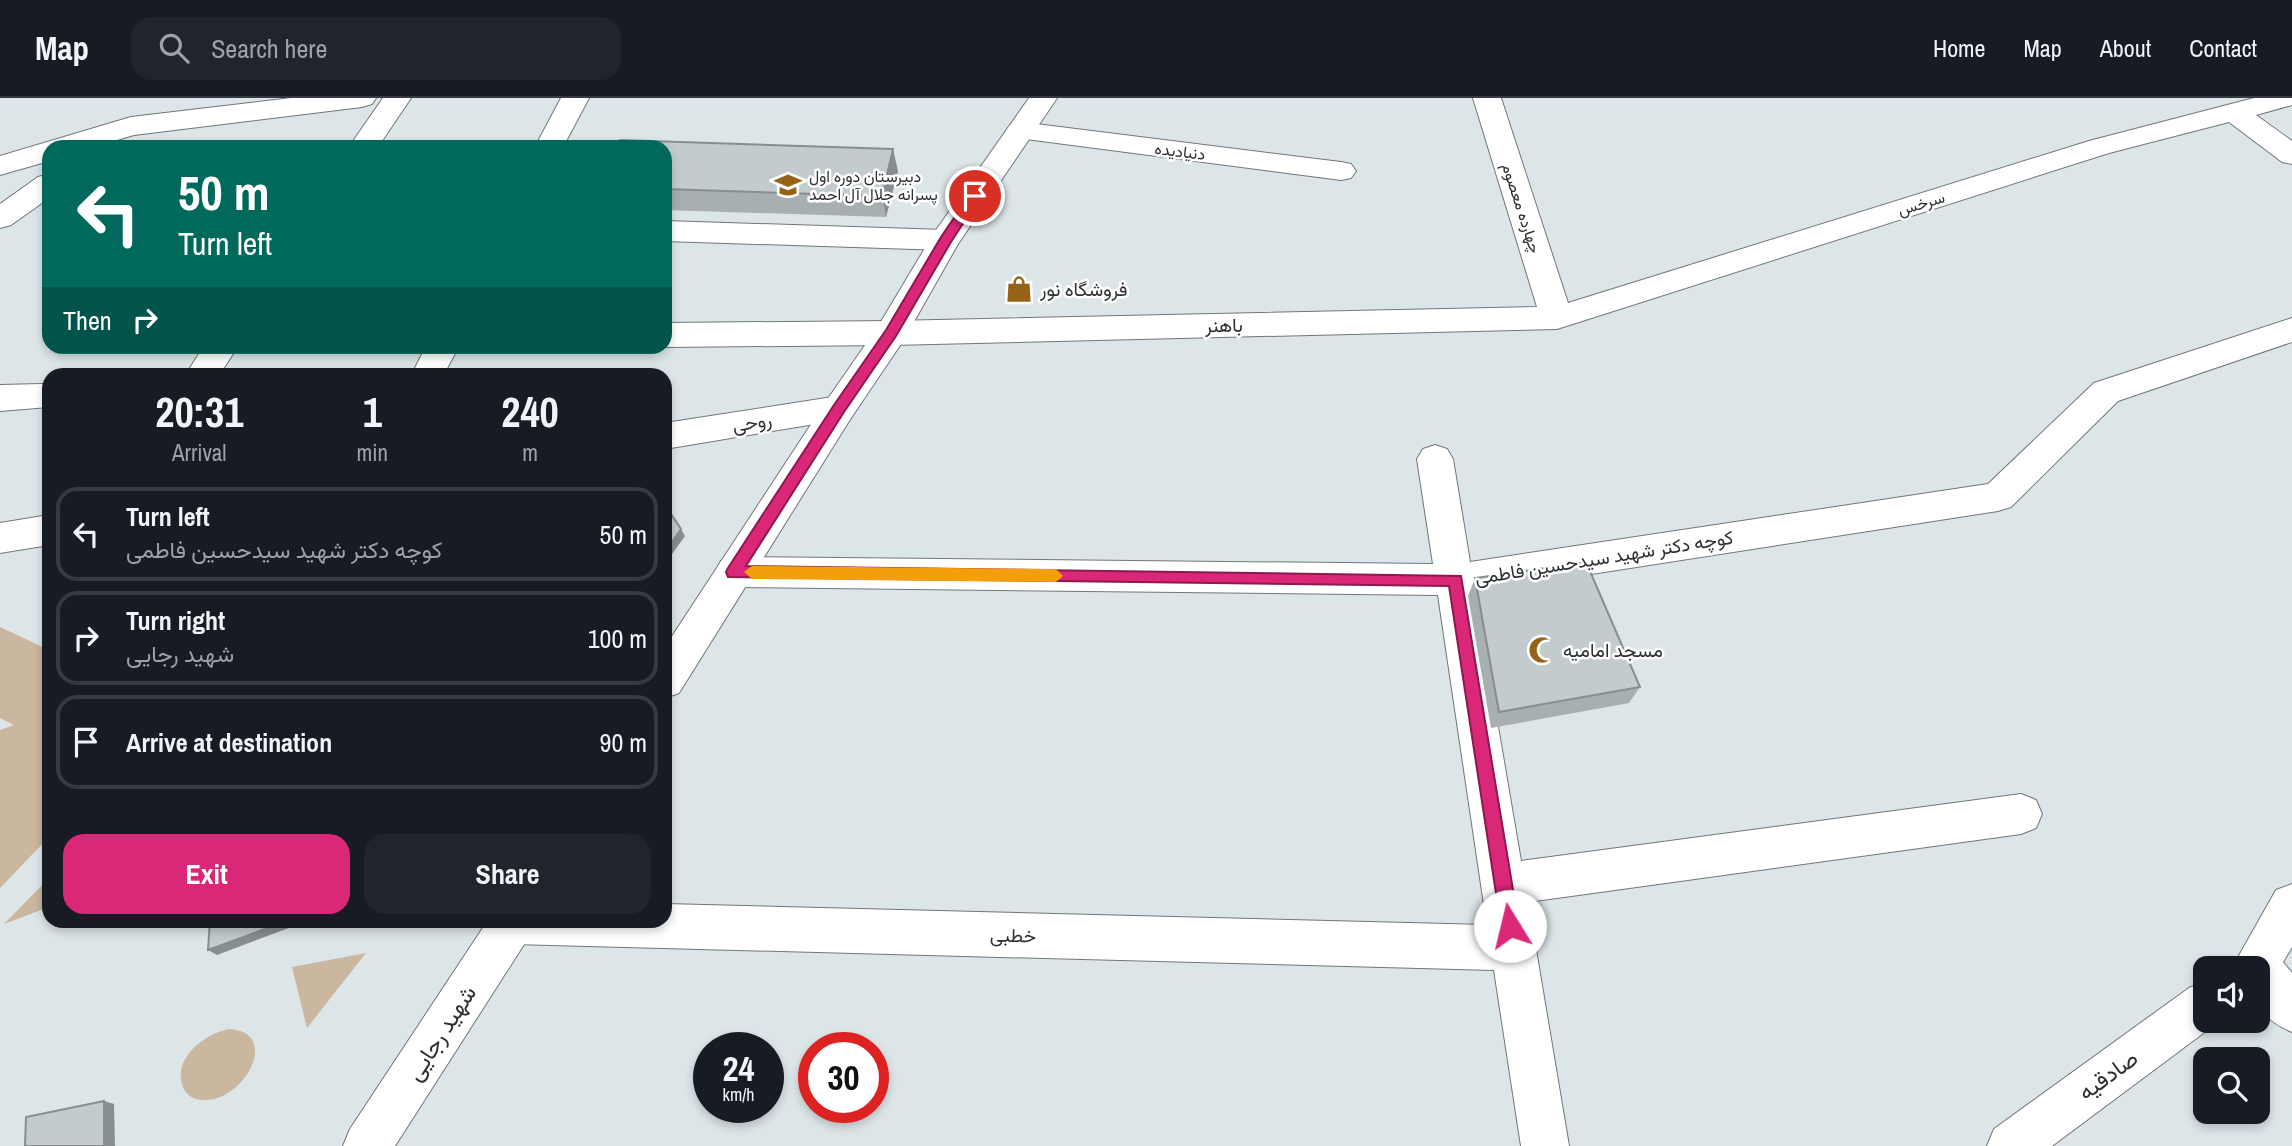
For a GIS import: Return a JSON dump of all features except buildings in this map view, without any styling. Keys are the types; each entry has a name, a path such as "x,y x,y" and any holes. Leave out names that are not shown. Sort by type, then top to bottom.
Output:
{"street":[{"path":"85,140 131,126 362,98"},
{"path":"368,140 397,98"},
{"path":"553,140 575,98"},
{"path":"672,670 839,408 891,333 945,240 1043,98"},
{"name":"چهارده معصوم","path":"1487,98 1557,318"},
{"name":"سرخس","path":"1557,318 2099,147 2287,98"},
{"path":"2234,112 2292,155"},
{"path":"112,140 131,126"},
{"name":"دنیادیده","path":"1020,131 1340,171"},
{"path":"0,166 42,153"},
{"path":"0,219 42,189"},
{"path":"0,219 42,220"},
{"path":"672,231 945,240"},
{"name":"باهنر","path":"672,335 891,333 1557,318"},
{"name":"کوچه دکتر شهید سیدحسین فاطمی","path":"734,572 1455,580 1998,497 2106,392 2292,330"},
{"path":"0,398 42,397"},
{"name":"روحی","path":"672,435 839,408"},
{"path":"1434,459 1545,1146"},
{"path":"0,538 42,531"},
{"path":"1504,884 2021,814"},
{"path":"2262,956 2292,905"},
{"name":"خطبی","path":"672,925 1514,948"},
{"name":"شهید رجایی","path":"367,1146 508,928"},
{"path":"2270,983 2292,1009"},
{"name":"صادقیه","path":"2011,1146 2193,1013"}],"shaded area":[{"path":"0,627 42,647 42,844 0,888 0,730 14,725 0,718"},
{"path":"42,885 42,910 4,924"},
{"path":"366,953 307,1028 292,967"},
{"path":"229,1029 245,1033 254,1043 255,1055 250,1069 241,1082 228,1093 212,1099 193,1098 182,1083 181,1070 184,1061 203,1040"}],"slow traffic":[{"path":"752,572 1056,576"}],"place":[{"name":"دبیرستان دوره اول پسرانه جلال آل احمد","path":"788,185"},
{"name":"فروشگاه نور","path":"1019,289"},
{"name":"مسجد امامیه","path":"1542,650"}],"route":[{"path":"975,196 945,240 891,333 839,408 734,572 1455,580 1510,926"}]}
